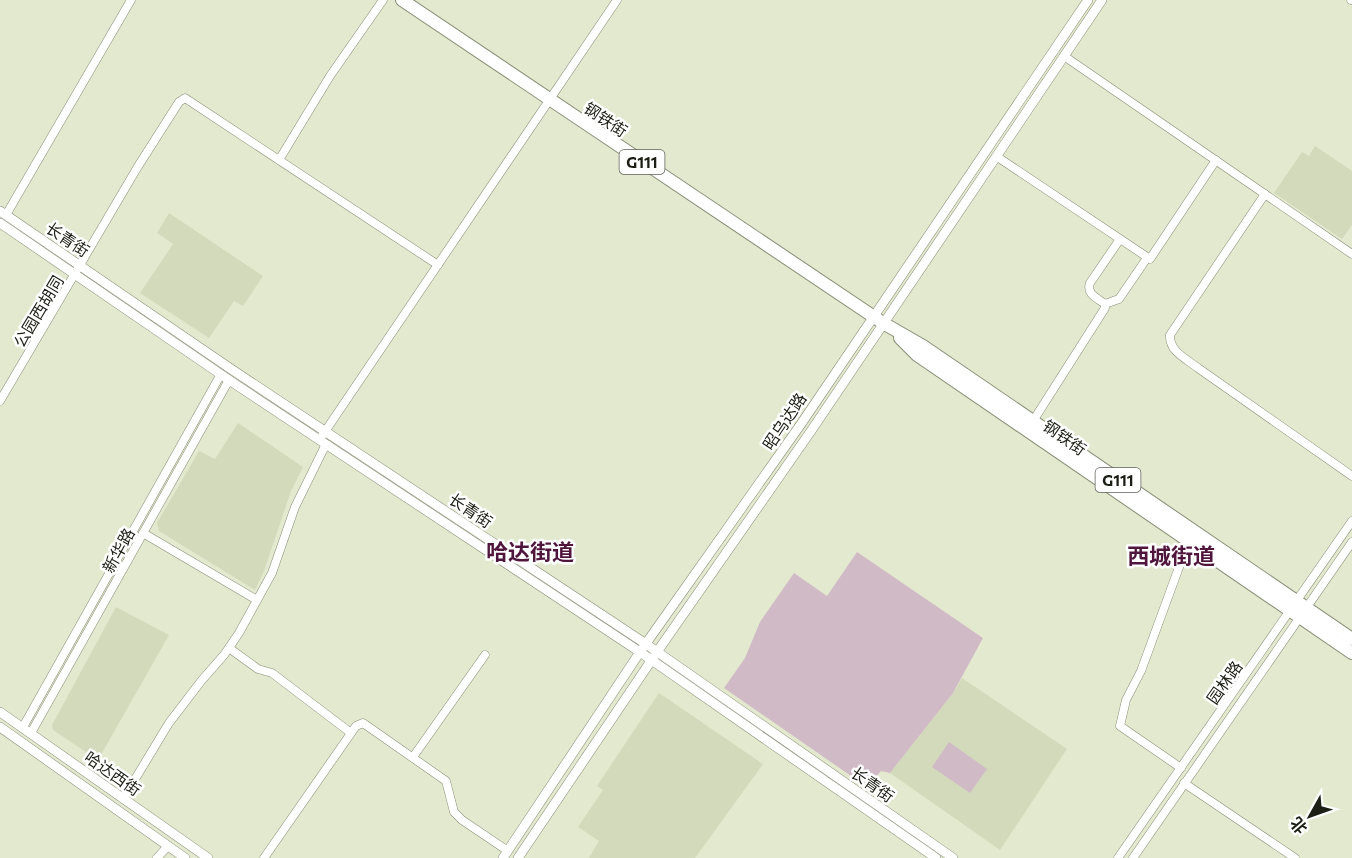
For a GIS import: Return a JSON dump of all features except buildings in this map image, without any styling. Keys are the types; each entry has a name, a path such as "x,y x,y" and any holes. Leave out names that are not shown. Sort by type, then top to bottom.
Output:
{"highway":[{"name":"钢铁街","path":"402,0 878,320 923,346 1298,610 1352,653"},
{"name":"钢铁街","path":"878,320 917,355 1191,543 1298,610 1352,639"}],"main road":[{"name":"昭乌达路","path":"518,858 657,651 804,441 878,320 1088,0"},
{"name":"昭乌达路","path":"505,855 643,648 795,433 996,156 1102,0"},
{"name":"长青街","path":"2,216 225,377 643,648 657,651 953,858"},
{"name":"长青街","path":"78,270 325,431 643,648 651,660 936,858"},
{"name":"哈达西街","path":"0,712 208,858"},
{"name":"哈达西街","path":"0,727 185,858"}],"street":[{"path":"2,216 131,0"},
{"path":"383,0 330,76 279,160 438,265"},
{"path":"123,798 170,723 229,648 272,573 295,507 323,442 325,431 617,0"},
{"path":"1064,56 1352,254"},
{"name":"公园西胡同","path":"0,401 178,102 185,99 279,160"},
{"path":"996,156 1148,258"},
{"path":"1105,304 1119,299 1148,258 1150,259 1216,160"},
{"path":"1265,194 1170,335 1170,344 1174,350 1198,368 1352,476"},
{"path":"1105,304 1089,293 1088,288 1120,239"},
{"path":"1033,422 1105,308 1105,304"},
{"name":"新华路","path":"27,730 143,533 225,377"},
{"name":"新华路","path":"27,730 225,377"},
{"name":"园林路","path":"1133,858 1298,610 1352,521"},
{"path":"143,533 257,600"},
{"name":"园林路","path":"1118,858 1181,768 1298,610 1352,542"},
{"path":"1181,768 1120,726 1126,700 1141,671 1182,559 1191,543"},
{"path":"229,648 258,669 272,673 351,733"},
{"path":"412,757 485,655"},
{"path":"264,858 356,726 363,723 446,781 454,812 505,855"},
{"path":"1184,783 1295,858"},
{"path":"157,858 168,846"}],"shaded area":[{"path":"1315,146 1352,171 1352,225 1342,239 1274,193 1302,152 1309,156"},
{"path":"169,213 263,276 243,306 234,301 209,338 140,293 173,244 157,233"},
{"path":"238,423 303,467 291,491 264,571 255,590 159,531 157,523 199,451 215,459"},
{"path":"857,552 983,638 953,693 890,773 881,771 867,787 724,688 745,658 760,622 794,573 827,596"},
{"path":"116,607 169,635 98,760 53,730 52,725"},
{"path":"962,678 1067,749 1000,850 890,773 953,693"},
{"path":"659,693 763,764 695,858 589,858 599,841 578,827 603,790 597,786"},
{"path":"949,742 987,769 970,793 932,767"}],"district":[{"name":"哈达街道","path":"530,551"},
{"name":"西城街道","path":"1171,555"}]}
